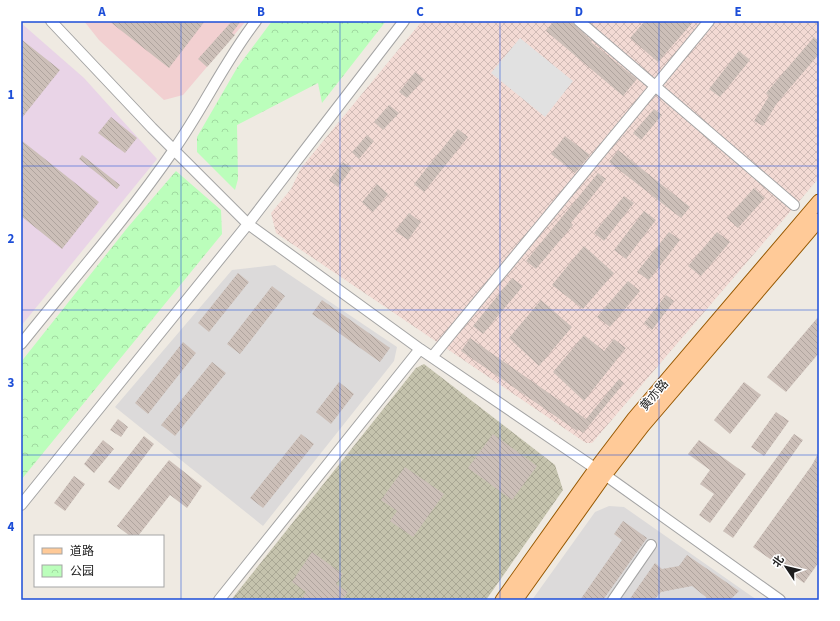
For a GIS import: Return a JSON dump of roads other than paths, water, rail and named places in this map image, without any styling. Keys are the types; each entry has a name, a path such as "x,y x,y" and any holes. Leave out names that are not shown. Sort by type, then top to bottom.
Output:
{"main road":[{"name":"黄亦路","path":"516,600 634,418 819,201"},
{"name":"黄亦路","path":"502,600 600,472 648,421 819,220"}],"street":[{"path":"53,21 64,35 174,150 248,224 420,349 600,472 777,599"},
{"path":"21,344 146,190 174,150 228,62 256,21"},
{"path":"21,505 248,224 404,21"},
{"path":"579,21 794,205"},
{"path":"432,357 709,21"},
{"path":"219,600 420,349"},
{"path":"613,600 651,545"}]}
